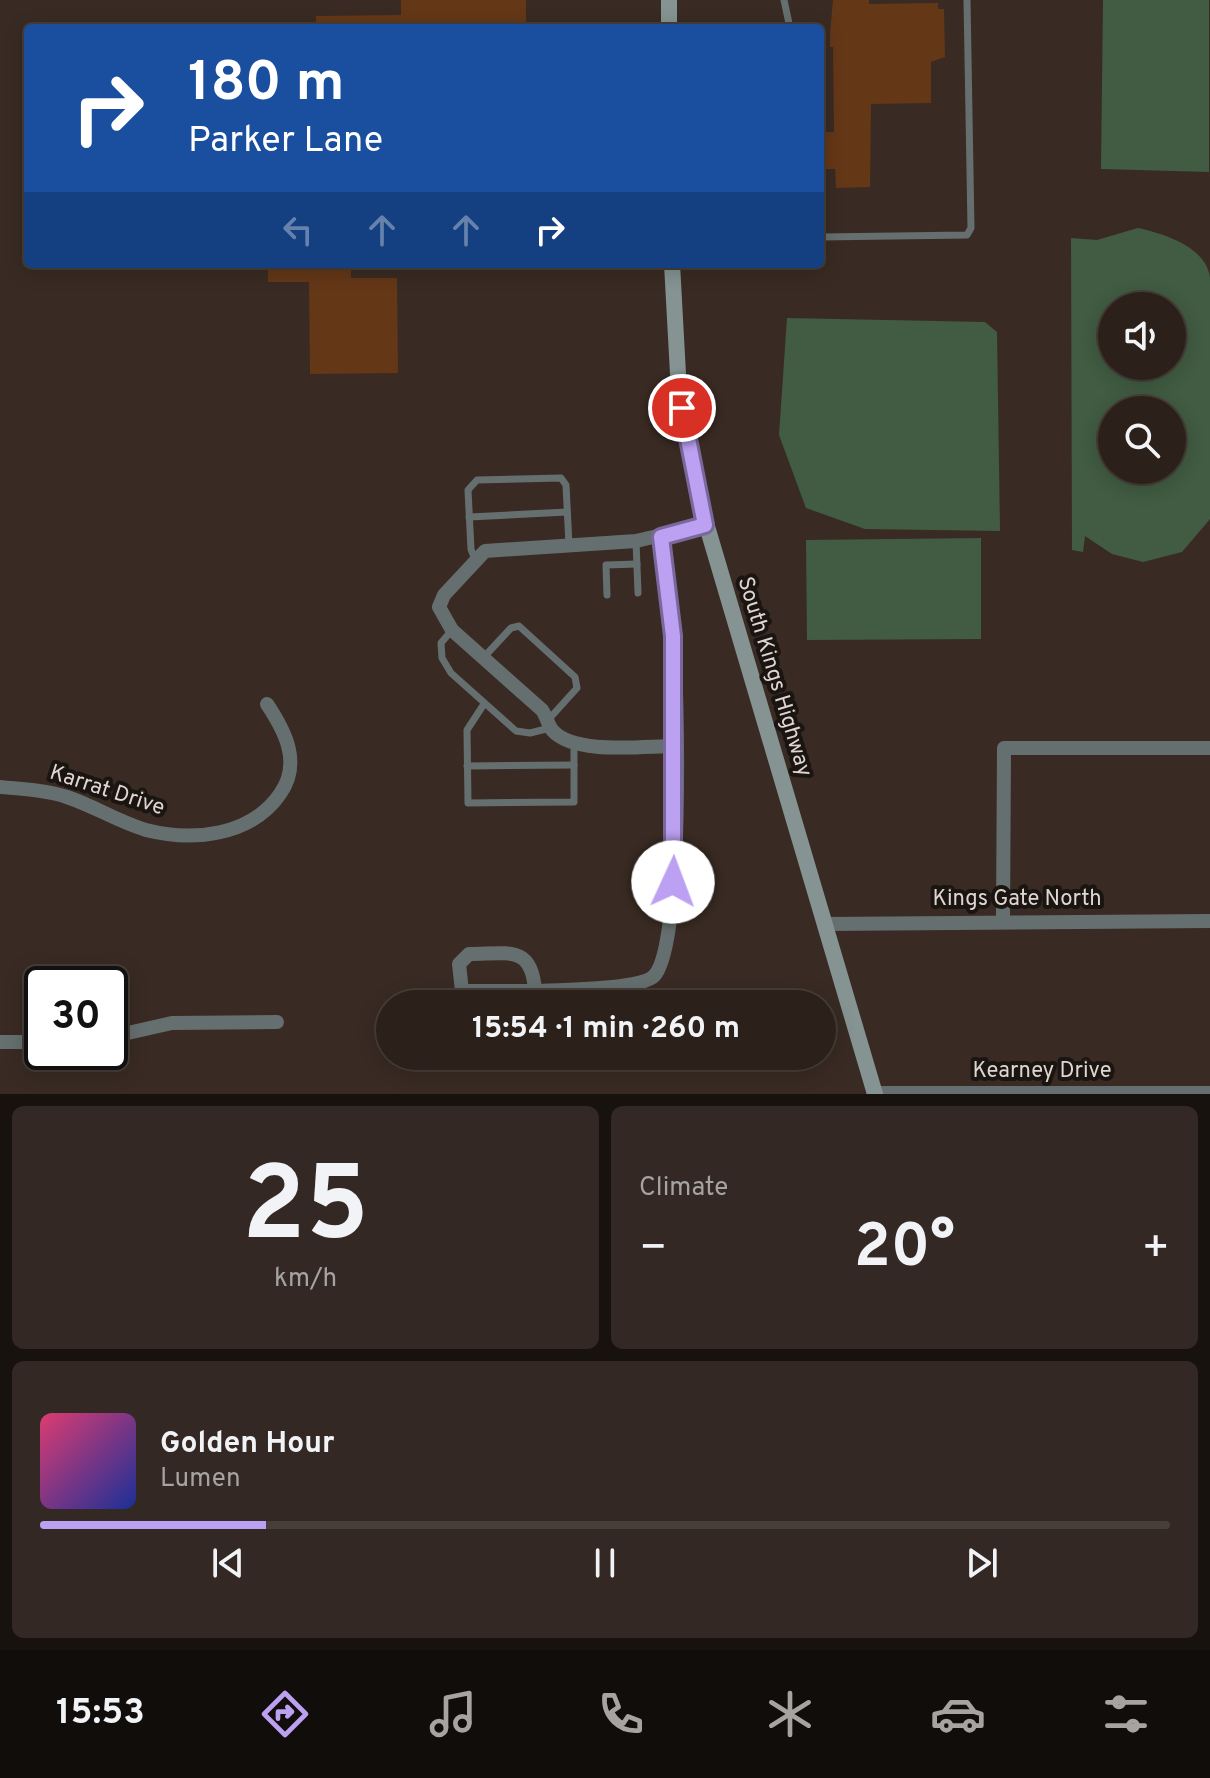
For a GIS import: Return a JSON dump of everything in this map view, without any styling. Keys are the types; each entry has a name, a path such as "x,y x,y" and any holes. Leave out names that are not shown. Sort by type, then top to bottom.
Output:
{"main road":[{"path":"669,0 669,24"},
{"name":"South Kings Highway","path":"672,268 679,392 705,525 875,1093"}],"street":[{"path":"675,746 574,745 452,630 442,619 439,607 444,595 485,551 636,541 705,525"},
{"path":"549,990 644,983 659,968 673,893 675,746 673,636 661,537"},
{"name":"Karrat Drive","path":"0,787 68,797 146,830 186,835 226,831 260,815 283,790 288,778 289,743 267,704"},
{"path":"1003,921 1004,748 1210,748"},
{"name":"Kings Gate North","path":"825,924 1210,921"},
{"path":"469,954 515,954 530,964 535,991 469,993 459,985 459,964 469,954"},
{"path":"128,1033 172,1023 277,1022"},
{"path":"0,1042 24,1042"},
{"name":"Kearney Drive","path":"875,1093 1210,1093"}],"lane":[{"path":"784,0 789,24"},
{"path":"824,237 967,235 971,228 967,0"},
{"path":"475,560 471,549 469,517 470,484 477,480 561,478 566,485 569,545"},
{"path":"469,517 567,512"},
{"path":"636,541 638,593"},
{"path":"607,595 606,565 637,564"},
{"path":"452,630 441,643 442,658 451,673 516,731 530,733 549,724 577,688 575,677 519,626 511,628 484,657"},
{"path":"484,704 467,730 468,803 574,802 574,745"},
{"path":"467,766 574,765"}],"green space":[{"path":"1103,0 1209,0 1209,172 1101,169"},
{"path":"1138,228 1182,243 1207,266 1210,277 1210,519 1182,552 1143,562 1112,554 1085,536 1083,552 1072,550 1071,238 1097,240"},
{"path":"787,318 985,322 997,332 1000,531 865,529 806,508 779,435"},
{"path":"981,538 981,639 807,640 806,540"}],"building":[{"path":"401,0 526,0 526,24 316,24 316,16 401,15"},
{"path":"833,0 869,0 869,4 938,3 938,9 944,9 945,57 931,62 931,103 871,104 870,187 836,188 835,169 824,169 824,132 834,132 833,47 830,47"},
{"path":"268,268 351,268 351,278 397,278 398,373 310,374 309,282 268,282"}],"route":[{"path":"673,882 673,636 661,537 705,525 682,408"}]}
